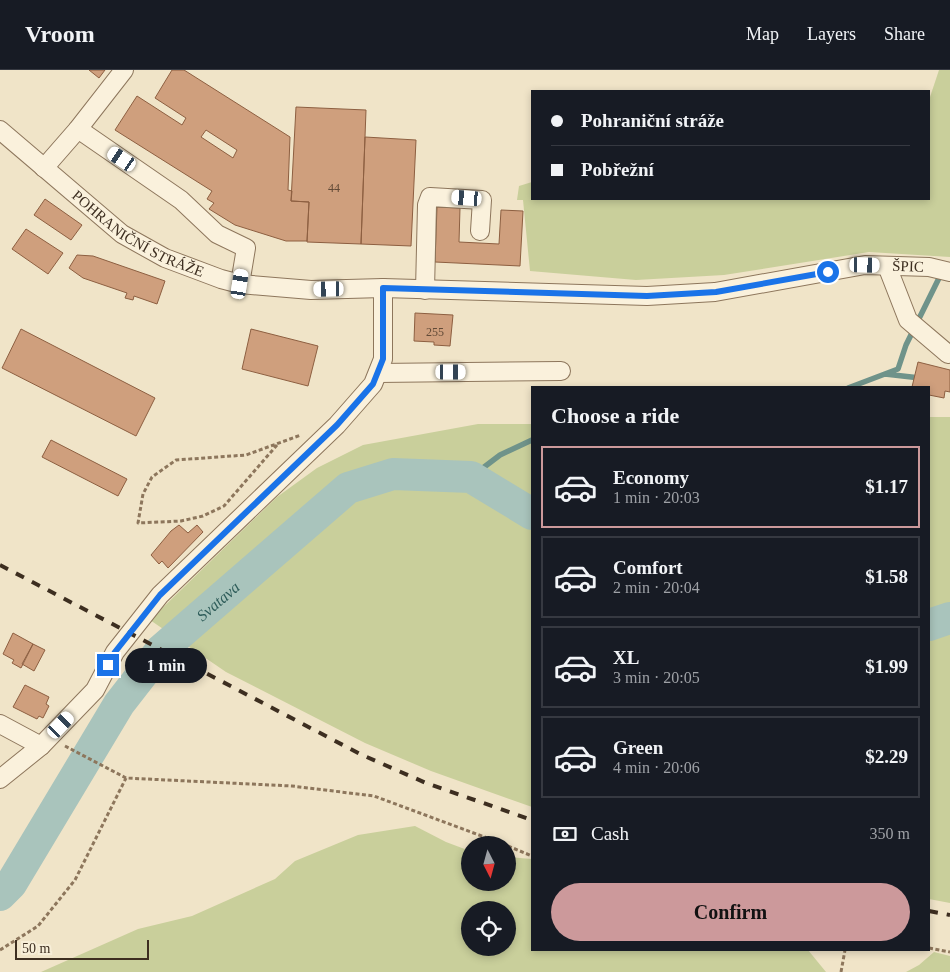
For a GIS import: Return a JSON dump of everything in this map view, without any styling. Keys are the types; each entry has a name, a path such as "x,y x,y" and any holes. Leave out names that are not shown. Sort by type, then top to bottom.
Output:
{"street":[{"path":"44,168 78,129 124,70"},
{"path":"78,129 181,200 217,234 246,248 240,284"},
{"name":"POHRANIČNÍ STRÁŽE","path":"0,130 122,234 166,258 240,284 311,290 383,288 657,295 716,292 865,265"},
{"path":"425,290 427,205 430,197 482,200 480,231"},
{"name":"ŠPIC","path":"865,265 929,267 950,272"},
{"path":"887,266 908,320 948,354"},
{"path":"0,779 50,744 94,690 115,652 160,595 337,425 373,384 383,359 383,288"},
{"path":"378,372 561,371"},
{"path":"0,724 50,744"}],"path":[{"path":"277,445 224,506 203,516 181,521 138,523 143,494 152,477 176,460 246,455 277,445 302,434"},
{"path":"50,744 126,778 292,786 374,796 483,836"},
{"path":"0,950 38,926 75,880 126,778"},
{"path":"516,849 531,856"},
{"path":"930,948 950,952"},
{"path":"841,972 844,951"}],"green space":[{"path":"939,70 950,70 950,257 869,252 724,275 636,280 530,271 523,200 517,200 519,186 531,182 531,200 930,200 930,97"},
{"path":"930,417 950,417 950,903 930,899"},
{"path":"478,424 531,424 531,807 431,771 365,743 226,672 150,620 277,497 317,468 363,445"},
{"path":"415,826 461,848 461,891 516,891 516,858 531,859 531,951 809,951 826,972 41,972 138,929 192,916 275,879 295,861 358,835"},
{"path":"934,952 950,956 950,972 906,972 919,965"}],"building":[{"path":"89,70 105,70 99,78"},
{"path":"172,70 184,70 290,137 288,190 292,191 291,201 309,202 307,241 286,241 235,225 209,209 214,203 207,199 212,191 115,130 137,96 182,125 186,118 155,98","holes":["206,130 237,150 233,158 201,137"]},
{"path":"296,107 366,110 361,244 307,242 309,202 291,201"},
{"path":"365,137 416,140 411,246 361,244"},
{"path":"45,199 82,225 71,240 34,215"},
{"path":"437,207 460,208 459,242 499,244 501,210 523,211 520,266 435,262"},
{"path":"26,229 63,253 48,274 12,249"},
{"path":"77,255 93,256 165,281 157,304 134,296 133,300 125,298 127,293 83,278 69,268"},
{"path":"415,313 453,315 450,346 434,345 434,342 414,341"},
{"path":"21,329 155,398 136,436 2,368"},
{"path":"251,329 318,346 308,386 242,369"},
{"path":"918,362 950,370 950,392 945,391 944,398 930,395 930,386 912,386"},
{"path":"51,440 127,479 118,496 42,457"},
{"path":"179,525 188,533 197,525 203,532 168,568 162,561 159,564 151,555 171,531"},
{"path":"13,633 33,644 21,668 12,663 14,660 3,654"},
{"path":"33,644 45,650 34,671 22,664"},
{"path":"25,685 49,697 46,704 49,706 43,718 39,716 37,719 13,707"}],"waterway":[{"path":"853,386 898,369 906,345 942,272"},
{"path":"885,374 920,378"},
{"path":"471,477 500,455 531,440"},
{"name":"Svatava","path":"0,895 11,884 119,704 161,650 348,488 393,474 471,477 531,513"},
{"name":"Svatava","path":"930,625 950,618"}],"railway":[{"path":"0,565 360,754 426,783 531,820"},
{"path":"930,911 950,915"}],"route":[{"path":"108,665 115,652 160,595 337,425 373,384 383,359 383,288 647,296 716,292 828,272"}]}
